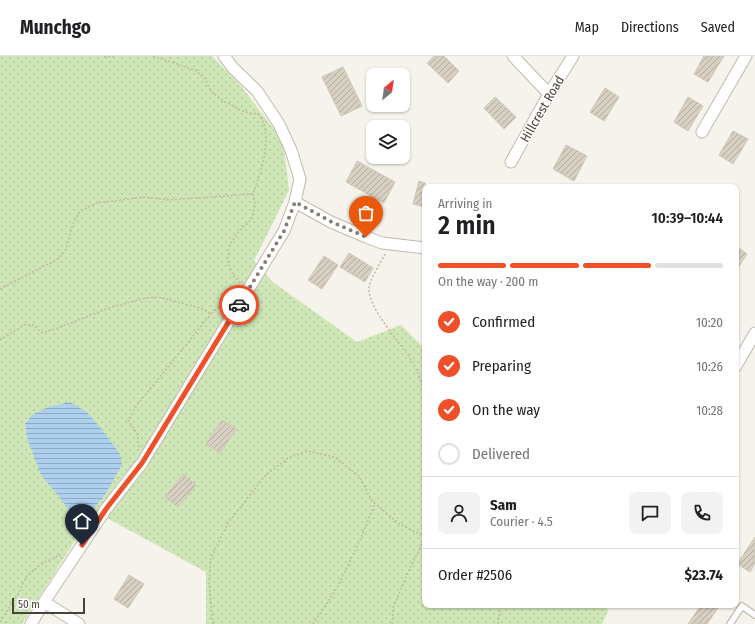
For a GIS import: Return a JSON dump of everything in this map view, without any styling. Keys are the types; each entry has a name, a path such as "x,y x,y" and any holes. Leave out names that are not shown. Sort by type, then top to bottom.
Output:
{"street":[{"path":"31,624 106,509 142,463 284,231 295,202 300,179 291,150 279,124 257,91 224,56"},
{"path":"513,56 549,94"},
{"name":"Hillcrest Road","path":"511,162 549,94 573,56"},
{"path":"702,132 746,56"},
{"path":"295,202 338,225 382,243 422,248"},
{"path":"739,361 755,333"},
{"path":"44,602 79,624"}],"lane":[{"path":"730,624 742,606 755,615"}],"path":[{"path":"104,56 116,56"},
{"path":"153,56 195,70 205,79 212,92 226,102 245,112 258,114 264,123 266,143 259,176 253,194 255,204 252,219 239,231 229,246 228,262 234,276 247,292"},
{"path":"0,289 58,259 66,249 73,224 80,211 97,203 144,197 168,200 253,194"},
{"path":"390,244 369,286 368,295 373,305 412,361 422,386"},
{"path":"142,463 137,433 128,420 137,404 211,314 232,296"},
{"path":"0,340 24,325 33,325 42,333 110,308 145,298 158,297 173,300 200,308 211,314"},
{"path":"213,624 209,583 211,558 228,523 266,476 288,458 308,451 334,456 359,476 372,501 398,523 422,536"},
{"path":"313,624 337,588 361,538 375,503"},
{"path":"392,624 393,608 422,544"},
{"path":"0,622 28,575 43,564 63,554"},
{"path":"498,624 501,608"}],"green space":[{"path":"0,56 212,56 241,86 283,141 289,190 254,261 274,283 357,342 401,325 422,346 422,608 607,608 608,611 602,624 206,624 206,572 94,511 22,624 0,624"}],"water":[{"path":"70,402 87,412 100,427 120,454 122,465 103,498 89,513 78,515 69,509 41,475 28,441 25,424 32,415 48,407"}],"building":[{"path":"434,56 444,56 459,71 448,83 427,63"},
{"path":"704,56 724,56 708,82 694,74"},
{"path":"343,67 362,106 341,116 322,77"},
{"path":"605,88 619,97 604,121 590,112"},
{"path":"495,97 516,117 504,129 484,108"},
{"path":"688,97 703,106 688,131 674,122"},
{"path":"733,131 748,139 733,164 719,155"},
{"path":"566,145 587,156 574,181 553,169"},
{"path":"357,161 395,182 384,203 346,182"},
{"path":"419,181 425,183 422,184 422,206 413,204"},
{"path":"739,248 747,254 739,266"},
{"path":"349,253 373,268 365,282 340,267"},
{"path":"324,256 338,265 322,289 308,280"},
{"path":"222,420 236,429 220,453 206,444"},
{"path":"183,474 196,485 178,507 165,497"},
{"path":"755,537 755,564 750,572 739,565 739,561"},
{"path":"129,575 144,584 128,608 114,599"},
{"path":"699,608 718,608 707,624 688,624"}],"way so far":[{"path":"239,305 284,231 295,202 332,222 366,237"}],"route":[{"path":"82,545 106,509 142,463 239,305"}]}
